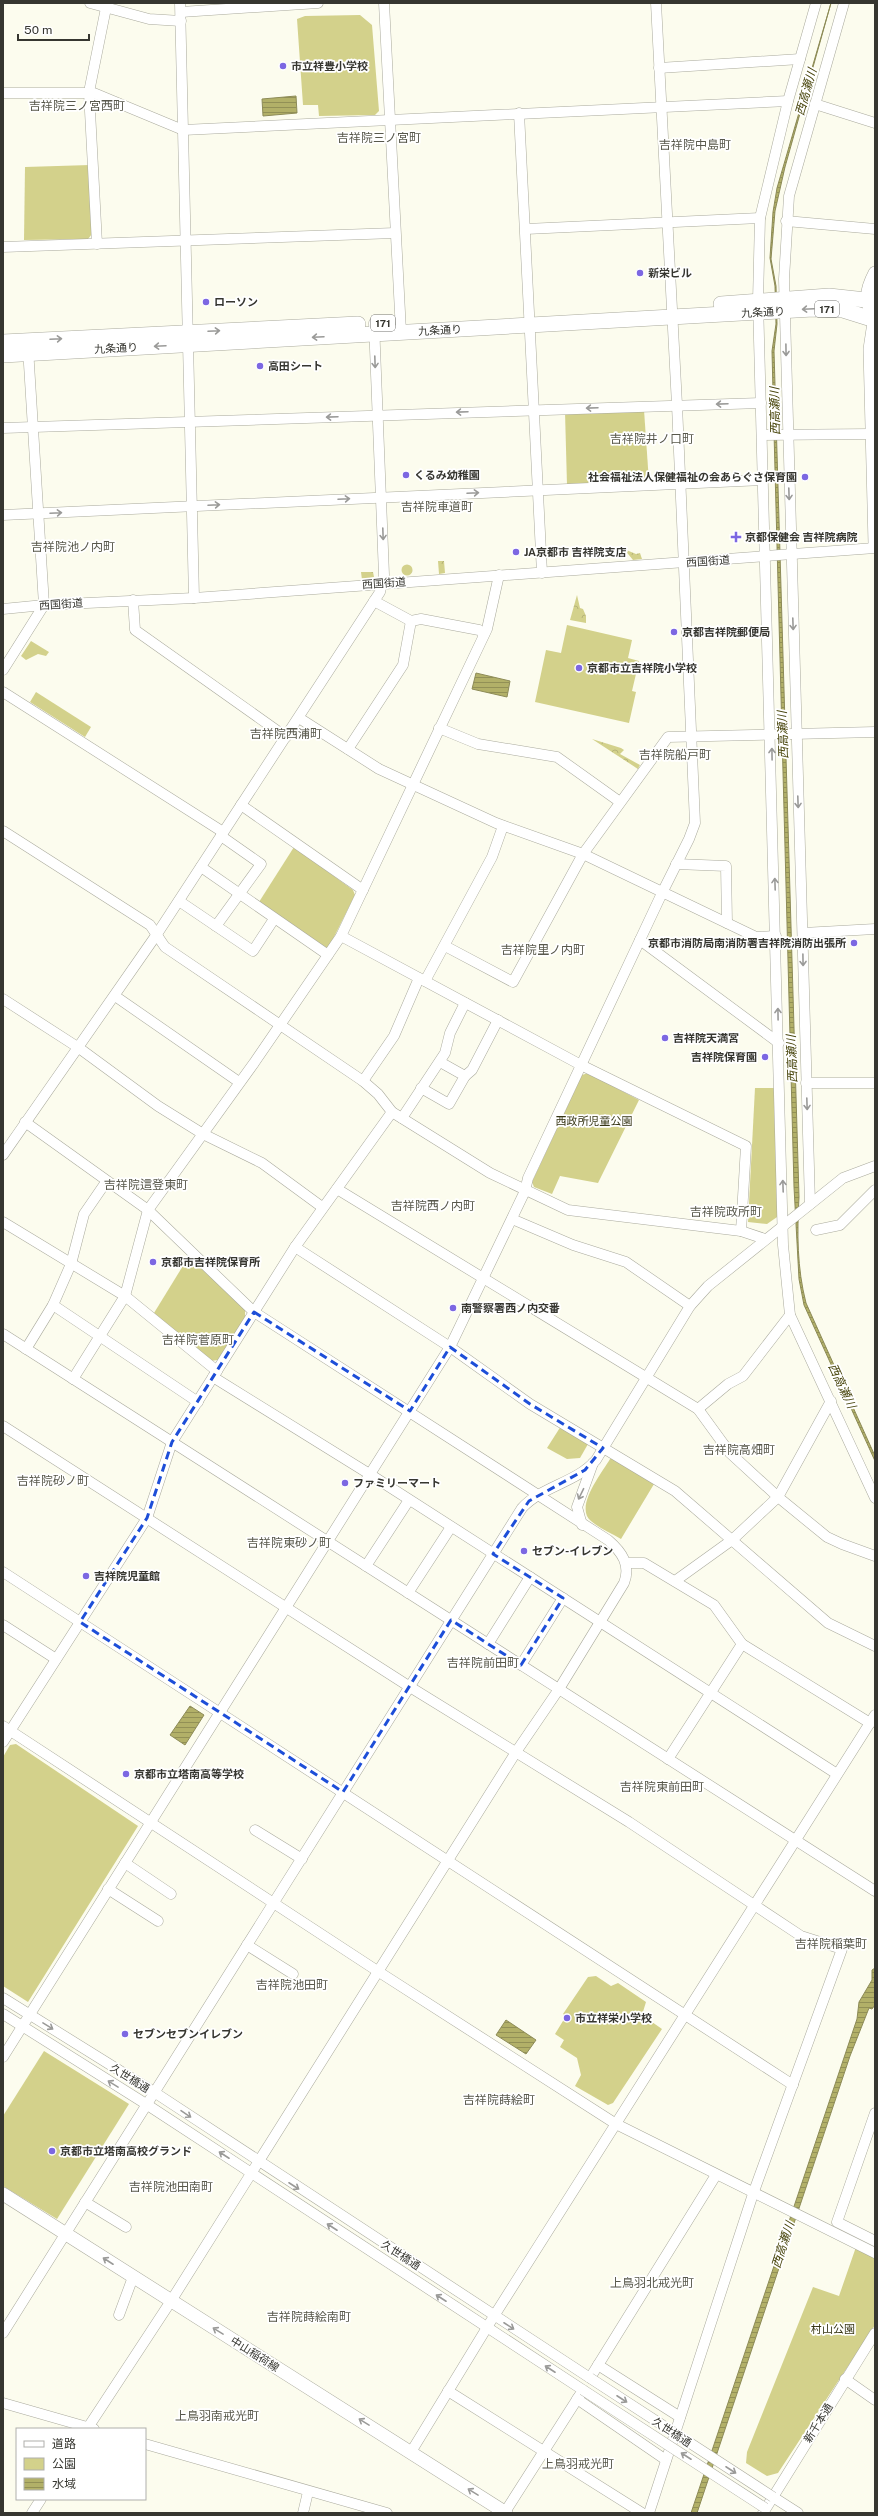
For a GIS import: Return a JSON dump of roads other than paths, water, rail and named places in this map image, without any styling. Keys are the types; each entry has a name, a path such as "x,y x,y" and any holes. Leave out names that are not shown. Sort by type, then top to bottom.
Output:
{"highway":[{"name":"九条通り","path":"782,305 829,296 871,300"},
{"name":"九条通り","path":"3,355 28,347 782,305 843,310 874,318"},
{"name":"九条通り","path":"3,342 28,347"}],"main road":[{"path":"875,273 869,285 874,318 870,349 875,544"},
{"name":"中山稲荷線","path":"3,2194 506,2513"}],"street":[{"path":"90,3 106,6 149,19 181,12 318,3"},
{"path":"384,3 400,327"},
{"path":"3,2057 327,1541 371,1475 450,1347 512,1219 525,1191 528,1178 662,891 689,839 696,817 677,405 666,222 656,3"},
{"path":"816,3 788,101 760,218 762,480 767,556 776,936 785,1224 790,1315 875,1498"},
{"path":"808,1206 802,933 782,305 786,221 789,196 844,3"},
{"path":"97,244 89,92 106,6"},
{"path":"181,12 187,338 194,598"},
{"path":"659,68 800,59"},
{"path":"3,93 89,92 183,130 788,101"},
{"path":"815,104 875,123"},
{"path":"519,113 542,573"},
{"path":"526,229 760,218"},
{"path":"786,221 875,229"},
{"path":"3,248 395,233"},
{"path":"3,1155 79,1048 179,901 299,718 374,601 383,583 382,497 374,328"},
{"path":"3,670 44,605 37,514 28,347"},
{"path":"3,428 377,416 535,409 761,403"},
{"path":"762,435 787,435 873,429"},
{"path":"3,515 762,480"},
{"path":"790,555 875,548"},
{"name":"西国街道","path":"3,609 44,605 194,598 383,583 790,555"},
{"path":"73,1379 125,1296 148,1210 281,1025 342,936 484,634 498,575"},
{"path":"134,600 135,630 286,737"},
{"path":"374,601 400,618 411,621 421,619 479,630 484,634"},
{"path":"348,749 403,665 411,621"},
{"path":"3,692 222,834 261,864 216,926"},
{"path":"299,718 379,769 412,785 503,826 583,854 756,937 776,936"},
{"path":"439,728 478,744 557,758 620,802"},
{"path":"445,946 512,982 583,854 668,737 875,732"},
{"path":"241,805 363,890"},
{"path":"363,1081 394,1036 422,980 445,946 492,857 503,826"},
{"path":"3,831 150,925 165,948 363,1081 378,1094 392,1112 490,1173 525,1191 568,1210 741,1231 765,1240"},
{"path":"676,864 726,866 727,923"},
{"path":"200,867 328,955"},
{"path":"179,901 252,951 274,919"},
{"path":"802,933 875,929"},
{"path":"342,936 581,1065 746,1146 741,1231"},
{"path":"640,940 779,1043"},
{"path":"115,996 239,1082"},
{"path":"3,999 79,1048 158,1106 203,1134 262,1164 322,1207"},
{"path":"402,1118 421,1088 430,1080 446,1053 450,1033 465,1003"},
{"path":"421,1088 449,1104 465,1076 472,1070 498,1020"},
{"path":"440,1062 465,1076"},
{"path":"806,1084 875,1082"},
{"path":"3,1742 7,1728 56,1659 147,1518 172,1442 295,1247 322,1207 337,1189 392,1112"},
{"path":"3,2404 90,2428 252,2174 516,1752 559,1689 624,1583 627,1571 626,1563 616,1546 410,1411 254,1312 148,1210 106,1182 25,1122"},
{"path":"582,1525 577,1507 593,1463 690,1306 708,1286 843,1178 875,1166"},
{"path":"26,1349 53,1305 71,1264 84,1214 106,1182"},
{"path":"337,1189 698,1410 730,1453 778,1496 827,1536 842,1544 875,1556"},
{"path":"816,1230 840,1225 875,1190"},
{"path":"512,1219 573,1245 626,1262 690,1306"},
{"path":"3,1222 125,1296 215,1374 450,1527 837,1774"},
{"path":"295,1247 450,1347 530,1404 675,1491 828,1623 875,1646"},
{"path":"53,1305 198,1402"},
{"path":"698,1410 728,1384 743,1376 790,1315"},
{"path":"3,1334 873,1889"},
{"path":"676,1581 732,1540 778,1496 831,1401"},
{"path":"3,1426 285,1608 516,1752 754,1904 800,1936 842,1948 753,2194 649,2513"},
{"path":"3,2333 522,1508 538,1495 576,1475 593,1463"},
{"path":"366,1566 409,1500"},
{"path":"408,1593 450,1527"},
{"path":"411,2452 487,2327 872,1719 742,1644 714,1605 644,1563 626,1563"},
{"path":"3,1572 220,1711 793,2085"},
{"path":"488,1644 530,1577"},
{"path":"522,1665 563,1598"},
{"path":"3,1625 56,1659"},
{"path":"668,1759 712,1693 742,1644"},
{"path":"7,1728 379,1972 616,2124 753,2194 816,2223 875,2253"},
{"path":"255,1830 302,1859"},
{"path":"125,1863 171,1894"},
{"path":"108,1889 158,1921"},
{"path":"247,1945 292,1974"},
{"name":"久世橋通","path":"3,1998 154,2092 258,2163 798,2513"},
{"name":"久世橋通","path":"3,2014 146,2104 767,2511"},
{"path":"875,2113 838,2222 875,2241"},
{"path":"590,2378 716,2175"},
{"path":"85,2202 126,2227"},
{"path":"119,2315 133,2277"},
{"name":"新千本通","path":"767,2511 773,2497 875,2333"},
{"path":"598,2365 680,2417"},
{"path":"845,2379 875,2400"},
{"path":"506,2513 583,2390"},
{"path":"448,2391 642,2513"},
{"path":"577,2399 666,2460"},
{"path":"146,2444 308,2492 387,2513"},
{"path":"303,2513 308,2492"},
{"path":"32,2513 40,2500"}],"water":[{"name":"西高瀬川","path":"831,3 785,167 775,211 771,259 776,286 777,324 774,351 799,1197 798,1237 799,1264 806,1303 875,1456 875,1461 804,1305 799,1279 794,1187 772,351 776,324 775,286 770,258 773,212 777,188"},
{"path":"296,96 297,113 263,116 262,99"},
{"path":"476,673 510,681 507,697 472,689"},
{"path":"190,1706 204,1715 185,1745 170,1735"},
{"name":"西高瀬川","path":"875,1968 875,2005 872,2009 869,2008 850,2056 697,2513 691,2513 857,2019 859,2002 872,1980 872,1970"},
{"path":"506,2020 536,2040 526,2054 496,2035"}],"place":[{"name":"市立祥豊小学校","path":"283,66"},
{"name":"新栄ビル","path":"640,273"},
{"name":"ローソン","path":"206,302"},
{"name":"高田シート","path":"260,366"},
{"name":"くるみ幼稚園","path":"406,475"},
{"name":"社会福祉法人保健福祉の会あらぐさ保育園","path":"805,477"},
{"name":"京都保健会 吉祥院病院","path":"736,537"},
{"name":"JA京都市 吉祥院支店","path":"516,552"},
{"name":"京都吉祥院郵便局","path":"674,632"},
{"name":"京都市立吉祥院小学校","path":"579,668"},
{"name":"京都市消防局南消防署吉祥院消防出張所","path":"854,943"},
{"name":"吉祥院天満宮","path":"665,1038"},
{"name":"吉祥院保育園","path":"765,1057"},
{"name":"京都市吉祥院保育所","path":"153,1262"},
{"name":"南警察署西ノ内交番","path":"453,1308"},
{"name":"ファミリーマート","path":"345,1483"},
{"name":"セブン-イレブン","path":"524,1551"},
{"name":"吉祥院児童館","path":"86,1576"},
{"name":"京都市立塔南高等学校","path":"126,1774"},
{"name":"市立祥栄小学校","path":"567,2018"},
{"name":"セブンセブンイレブン","path":"125,2034"},
{"name":"京都市立塔南高校グランド","path":"52,2151"}],"district":[{"name":"吉祥院三ノ宮西町","path":"77,106"},
{"name":"吉祥院三ノ宮町","path":"379,138"},
{"name":"吉祥院中島町","path":"695,145"},
{"name":"吉祥院井ノ口町","path":"652,439"},
{"name":"吉祥院車道町","path":"437,507"},
{"name":"吉祥院池ノ内町","path":"73,547"},
{"name":"吉祥院西浦町","path":"286,734"},
{"name":"吉祥院船戸町","path":"675,755"},
{"name":"吉祥院里ノ内町","path":"543,950"},
{"name":"吉祥院這登東町","path":"146,1185"},
{"name":"吉祥院西ノ内町","path":"433,1206"},
{"name":"吉祥院政所町","path":"726,1212"},
{"name":"吉祥院菅原町","path":"198,1340"},
{"name":"吉祥院高畑町","path":"739,1450"},
{"name":"吉祥院砂ノ町","path":"53,1481"},
{"name":"吉祥院東砂ノ町","path":"289,1543"},
{"name":"吉祥院前田町","path":"483,1663"},
{"name":"吉祥院東前田町","path":"662,1787"},
{"name":"吉祥院稲葉町","path":"831,1944"},
{"name":"吉祥院池田町","path":"292,1985"},
{"name":"吉祥院蒔絵町","path":"499,2100"},
{"name":"吉祥院池田南町","path":"171,2187"},
{"name":"上鳥羽北戒光町","path":"652,2283"},
{"name":"吉祥院蒔絵南町","path":"309,2317"},
{"name":"上鳥羽南戒光町","path":"217,2416"},
{"name":"上鳥羽戒光町","path":"578,2464"}],"park label":[{"name":"西政所児童公園","path":"594,1121"},
{"name":"村山公園","path":"833,2329"}]}
